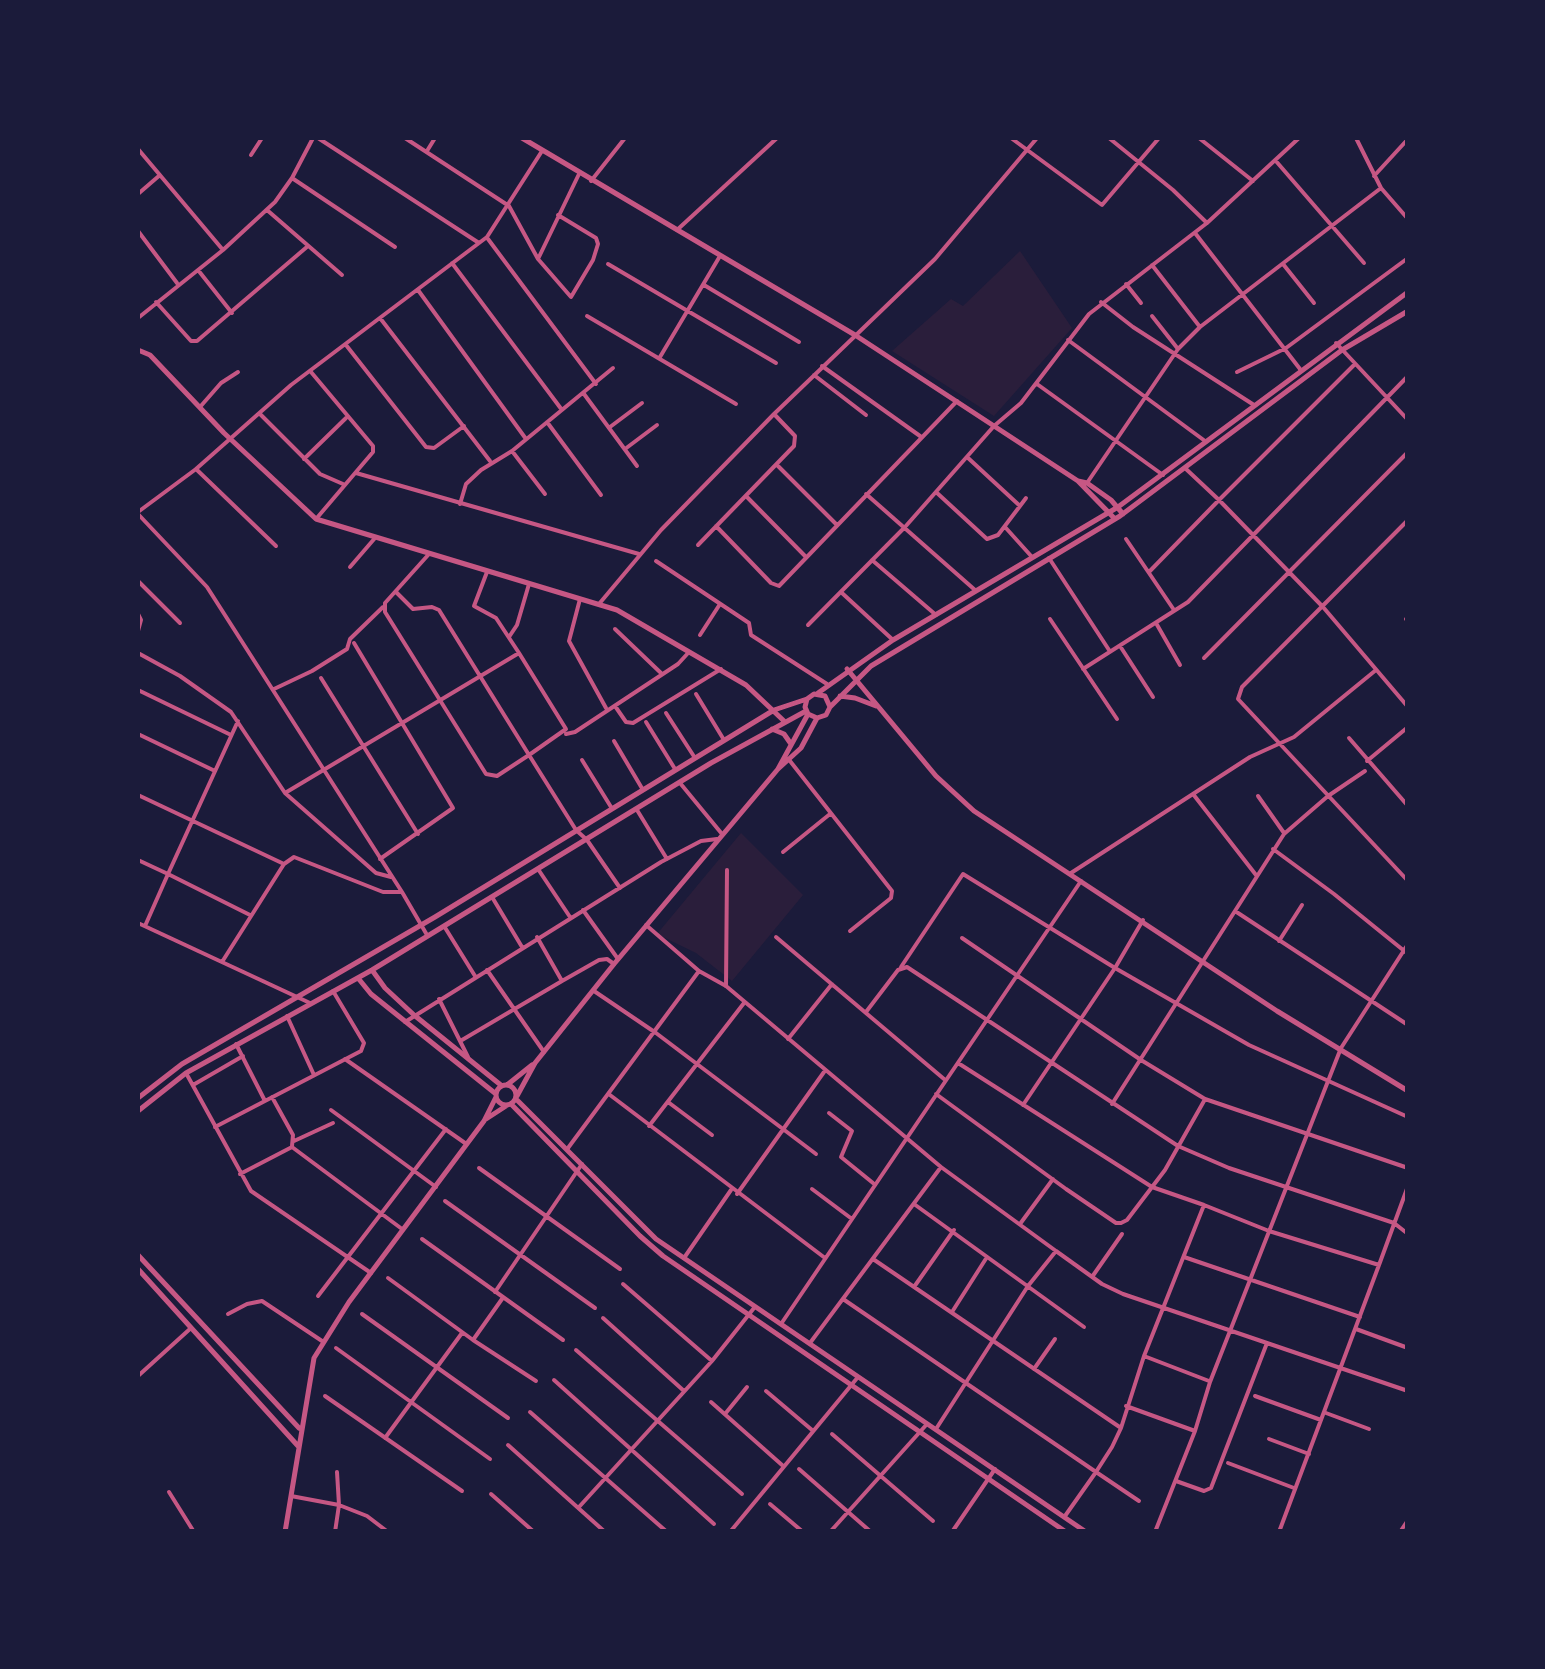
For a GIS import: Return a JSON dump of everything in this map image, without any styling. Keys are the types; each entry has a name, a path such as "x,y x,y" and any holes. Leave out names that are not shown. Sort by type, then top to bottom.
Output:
{"street":[{"path":"251,155 262,138"},
{"path":"138,317 267,210 292,178 315,138 479,244"},
{"path":"406,138 509,206 538,259 571,298 594,260 598,244 596,238 558,216"},
{"path":"427,151 435,138"},
{"path":"524,138 958,400 1078,481 1115,519"},
{"path":"592,181 625,138"},
{"path":"677,230 776,138"},
{"path":"1011,138 1098,204 1105,202 1159,138"},
{"path":"599,604 639,554 774,414 934,259 1036,138"},
{"path":"1109,138 1207,223"},
{"path":"1199,138 1253,180"},
{"path":"1288,138 1294,142"},
{"path":"808,625 905,528 994,426 1037,384 1101,302 1195,233 1299,138"},
{"path":"1356,138 1374,176 1407,218"},
{"path":"1374,176 1408,139"},
{"path":"138,149 223,250"},
{"path":"427,936 207,587 138,513 310,371 487,238 542,150"},
{"path":"1275,160 1364,264"},
{"path":"538,259 579,174"},
{"path":"138,194 160,175"},
{"path":"292,178 396,247"},
{"path":"1087,484 1177,350 1200,328 1382,188"},
{"path":"267,210 342,275"},
{"path":"138,231 179,284"},
{"path":"1195,233 1300,370"},
{"path":"487,238 596,384"},
{"path":"156,302 191,340 204,337 308,246"},
{"path":"660,357 720,256"},
{"path":"1237,372 1286,348 1408,258"},
{"path":"452,264 501,324 562,410"},
{"path":"608,264 776,362"},
{"path":"1283,264 1314,303"},
{"path":"1152,265 1200,328"},
{"path":"198,270 232,313"},
{"path":"703,284 799,342"},
{"path":"1126,284 1141,303"},
{"path":"418,290 526,439"},
{"path":"138,1098 182,1064 774,710 818,693 893,640 1118,507 1408,292"},
{"path":"1101,302 1134,327 1177,350 1254,406"},
{"path":"778,769 790,761 817,718 826,714 871,666 1123,514 1342,350 1408,311"},
{"path":"587,316 736,404"},
{"path":"1152,316 1177,350"},
{"path":"380,318 491,462"},
{"path":"1068,340 1207,442"},
{"path":"1336,343 1408,420"},
{"path":"346,346 426,448 434,448 464,426"},
{"path":"138,350 150,355 231,440 316,519 617,610 746,685 784,722"},
{"path":"1149,572 1355,364"},
{"path":"822,366 921,437"},
{"path":"460,504 466,484 613,368"},
{"path":"310,371 373,446 373,452 316,519"},
{"path":"200,407 238,372"},
{"path":"814,374 866,415"},
{"path":"1084,669 1188,602 1408,376"},
{"path":"1037,384 1163,475"},
{"path":"584,394 638,466"},
{"path":"716,526 774,586 782,584 958,400"},
{"path":"609,428 642,402"},
{"path":"260,414 320,474 344,485"},
{"path":"698,544 777,465 796,439 774,414"},
{"path":"304,460 346,418"},
{"path":"548,422 600,495"},
{"path":"624,449 657,425"},
{"path":"512,451 545,494"},
{"path":"1204,658 1408,452"},
{"path":"968,457 1020,506"},
{"path":"777,465 838,525"},
{"path":"1186,468 1322,607 1408,707"},
{"path":"196,469 276,546"},
{"path":"356,473 639,554"},
{"path":"1078,481 1123,514"},
{"path":"936,492 987,539 1005,527 1026,498"},
{"path":"866,494 976,591"},
{"path":"746,496 806,558"},
{"path":"138,498 144,507"},
{"path":"1408,520 1238,692 1241,704 1408,882"},
{"path":"1005,527 1033,558"},
{"path":"350,567 374,538"},
{"path":"1126,540 1174,612"},
{"path":"273,690 312,672 347,649 350,639 384,607 429,554"},
{"path":"1048,558 1110,652"},
{"path":"872,560 936,615"},
{"path":"656,561 750,623 750,635 828,684"},
{"path":"487,572 474,606 491,613 509,637 565,725 562,734"},
{"path":"138,581 180,623"},
{"path":"509,637 517,625 528,584"},
{"path":"396,592 413,609 437,607 576,830 620,888"},
{"path":"842,593 893,640"},
{"path":"580,599 570,641 607,709"},
{"path":"700,635 720,604"},
{"path":"384,607 486,774 497,776 562,734 575,732 678,664 689,652"},
{"path":"138,614 138,631"},
{"path":"1050,619 1117,720"},
{"path":"1156,623 1180,665"},
{"path":"615,629 662,674"},
{"path":"354,643 453,808 380,859"},
{"path":"1120,646 1153,697"},
{"path":"138,653 218,701 238,720 285,793 376,872 392,877"},
{"path":"285,793 519,653"},
{"path":"614,705 626,722 634,723 722,669"},
{"path":"847,669 954,795 1278,1011 1408,1090"},
{"path":"1071,874 1250,757 1308,728 1376,670"},
{"path":"320,678 418,834"},
{"path":"138,690 231,735"},
{"path":"818,693 826,696 830,708"},
{"path":"696,694 724,740"},
{"path":"840,696 879,708"},
{"path":"284,1532 312,1366 322,1341 465,1143 484,1121 512,1101 535,1063 593,990 778,769 807,712 807,699"},
{"path":"666,712 695,758"},
{"path":"807,712 817,718"},
{"path":"138,1111 186,1073 372,970 680,783 807,712"},
{"path":"145,926 238,720"},
{"path":"646,722 675,770"},
{"path":"1367,761 1408,727"},
{"path":"772,729 784,734 791,744"},
{"path":"138,734 214,771"},
{"path":"1349,738 1408,806"},
{"path":"614,741 643,790"},
{"path":"582,760 612,809"},
{"path":"790,761 892,891 891,898 850,931"},
{"path":"1112,1104 1284,834 1365,771"},
{"path":"680,783 720,836"},
{"path":"1193,794 1256,875"},
{"path":"138,795 284,864"},
{"path":"1258,796 1284,834"},
{"path":"637,810 667,859"},
{"path":"783,852 831,813"},
{"path":"405,1022 667,859 720,836"},
{"path":"1273,850 1408,954"},
{"path":"222,962 284,864 298,858 383,892 402,892"},
{"path":"138,860 250,914"},
{"path":"538,869 570,917"},
{"path":"726,986 728,870"},
{"path":"866,1012 963,874 1249,1045 1408,1117"},
{"path":"781,1324 1081,881"},
{"path":"492,897 522,947"},
{"path":"1279,941 1302,904"},
{"path":"583,910 616,962"},
{"path":"1235,911 1408,1025"},
{"path":"1024,1105 1143,920"},
{"path":"138,922 310,1003"},
{"path":"646,925 699,971 726,986 941,1168 1092,1277 1122,1294 1408,1391"},
{"path":"444,926 474,976"},
{"path":"538,937 562,981"},
{"path":"776,937 946,1080"},
{"path":"962,938 1205,1099 1408,1168"},
{"path":"1156,1532 1210,1382 1341,1048 1408,944"},
{"path":"462,1040 599,960 616,962"},
{"path":"900,967 910,968 1178,1146 1230,1168 1394,1223 1408,1234"},
{"path":"372,970 414,1016 515,1090 512,1101"},
{"path":"487,970 544,1052"},
{"path":"567,1149 699,971"},
{"path":"358,978 405,1022 496,1095 512,1101 567,1149 641,1226 1086,1532"},
{"path":"787,1040 832,984"},
{"path":"593,990 816,1154"},
{"path":"215,1127 361,1051 364,1043 334,991"},
{"path":"438,1000 468,1058"},
{"path":"649,1126 744,1003"},
{"path":"287,1016 314,1075"},
{"path":"236,1044 265,1101"},
{"path":"193,1086 243,1056"},
{"path":"345,1058 465,1143"},
{"path":"484,1121 504,1085 535,1063"},
{"path":"958,1063 1152,1187 1270,1231 1379,1265"},
{"path":"737,1194 824,1071"},
{"path":"186,1073 251,1191 372,1274"},
{"path":"608,1094 825,1258"},
{"path":"936,1094 1116,1223 1122,1223 1152,1187 1205,1099"},
{"path":"272,1097 293,1144 404,1231"},
{"path":"512,1101 653,1248 1066,1532"},
{"path":"668,1102 712,1135"},
{"path":"331,1110 436,1187"},
{"path":"829,1113 852,1131 841,1157 875,1184"},
{"path":"240,1174 333,1123"},
{"path":"318,1296 446,1128"},
{"path":"495,1292 582,1164"},
{"path":"480,1168 620,1269"},
{"path":"810,1343 941,1168"},
{"path":"1020,1224 1053,1179"},
{"path":"1279,1532 1408,1186"},
{"path":"812,1189 852,1218"},
{"path":"684,1258 731,1190"},
{"path":"445,1201 595,1308"},
{"path":"914,1204 1084,1327"},
{"path":"1064,1517 1112,1448 1121,1428 1144,1356 1204,1205"},
{"path":"914,1287 954,1230"},
{"path":"1092,1277 1122,1234"},
{"path":"422,1239 564,1340"},
{"path":"936,1429 1028,1286 1056,1251"},
{"path":"138,1255 300,1430"},
{"path":"952,1312 988,1255"},
{"path":"1184,1257 1360,1316"},
{"path":"873,1259 1121,1428"},
{"path":"138,1269 298,1446"},
{"path":"388,1278 536,1381"},
{"path":"623,1284 712,1361"},
{"path":"473,1340 503,1298"},
{"path":"843,1299 1139,1501"},
{"path":"228,1314 262,1301 322,1341"},
{"path":"579,1507 712,1361 754,1307"},
{"path":"362,1314 508,1418"},
{"path":"603,1318 684,1390"},
{"path":"138,1376 191,1328"},
{"path":"1356,1329 1408,1348"},
{"path":"385,1438 462,1331"},
{"path":"1034,1368 1056,1339"},
{"path":"1176,1480 1204,1491 1211,1488 1267,1343"},
{"path":"336,1348 490,1459"},
{"path":"576,1350 742,1494"},
{"path":"1144,1356 1210,1382"},
{"path":"730,1532 858,1376"},
{"path":"554,1380 714,1524"},
{"path":"725,1414 747,1387"},
{"path":"766,1391 813,1431"},
{"path":"325,1396 462,1491"},
{"path":"1255,1396 1322,1421"},
{"path":"711,1402 783,1466"},
{"path":"1126,1406 1194,1431"},
{"path":"530,1412 667,1532"},
{"path":"1325,1413 1369,1429"},
{"path":"830,1532 928,1424"},
{"path":"832,1434 933,1521"},
{"path":"1269,1438 1309,1454"},
{"path":"508,1445 605,1532"},
{"path":"1228,1463 1296,1489"},
{"path":"799,1469 871,1532"},
{"path":"952,1532 995,1469"},
{"path":"335,1532 337,1472"},
{"path":"169,1492 194,1532"},
{"path":"491,1494 534,1532"},
{"path":"291,1496 338,1505 367,1516 388,1532"},
{"path":"770,1504 802,1532"},
{"path":"1400,1532 1408,1520"}],"shaded area":[{"path":"1020,251 1072,328 994,416 892,351 951,299 963,306"},
{"path":"741,833 803,895 732,981 696,953 657,934"}]}
